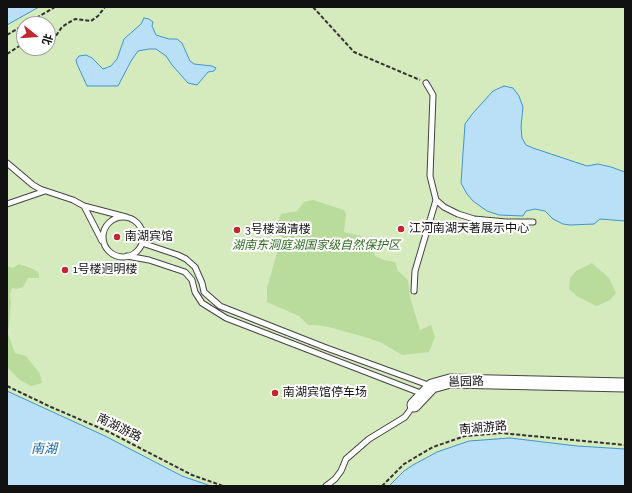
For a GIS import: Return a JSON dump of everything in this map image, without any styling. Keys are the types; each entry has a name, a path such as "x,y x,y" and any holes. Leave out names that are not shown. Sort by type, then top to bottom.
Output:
{"street":[{"name":"邕园路","path":"428,390 450,381 625,385"},
{"path":"414,405 428,390"}],"lane":[{"path":"414,291 415,271 436,200 430,176 433,95 426,83"},
{"path":"7,163 33,185 45,191 73,200 84,206 133,219 141,230 143,236 142,243 133,254 127,256"},
{"path":"7,204 45,191"},
{"path":"436,200 444,207 458,214 474,219 506,222 533,222"},
{"path":"84,206 106,247 115,255 149,260 185,272 192,280 195,292 202,303 226,318 376,376 428,390"},
{"path":"106,247 103,235 108,224 113,219 126,217"},
{"path":"142,243 186,259 194,267 202,283 204,292 220,306 428,390"},
{"path":"326,486 336,479 346,459 369,439 405,416 414,405"}],"path":[{"path":"39,16 55,7"},
{"path":"56,36 62,27 75,20 91,21 98,16 105,7"},
{"path":"313,7 354,52 426,83"},
{"path":"7,35 16,30"},
{"path":"7,54 16,48"},
{"name":"南湖游路","path":"7,386 109,432 192,475 223,486"},
{"name":"南湖游路","path":"382,486 404,464 433,447 465,436 501,433 625,445"}],"green space":[{"name":"湖南东洞庭湖国家级自然保护区","path":"7,7 625,7 625,486 7,486"},
{"path":"313,200 344,210 346,214 344,232 365,237 371,245 375,256 384,260 395,262 398,271 408,280 410,297 420,330 431,325 435,337 429,352 402,355 382,343 368,338 329,327 308,325 299,316 267,302 267,288 283,231 276,227 281,214 297,211 304,202"},
{"path":"592,263 609,278 616,293 610,300 597,306 578,297 569,289 570,278 576,271"},
{"path":"19,264 39,273 39,278 28,278 23,287 17,289 12,288 10,294 11,303 8,334 15,353 26,356 40,374 42,383 31,386 20,380 7,367 7,266 13,268"}],"water":[{"path":"7,7 39,7 23,16 16,16 16,20 7,25"},
{"path":"144,18 153,22 152,26 156,35 169,39 177,39 182,43 190,61 194,64 212,66 216,68 214,71 208,72 197,85 188,83 166,56 156,49 149,49 138,51 118,86 87,86 77,64 76,60 79,56 86,55 92,58 103,69 111,66 117,59 124,39 141,24"},
{"path":"504,86 513,88 519,96 523,107 521,127 522,138 526,145 587,166 598,164 625,172 625,221 600,219 594,224 570,225 563,224 553,219 545,211 535,209 526,211 523,216 499,215 487,211 473,201 461,183 465,124 493,91"},
{"name":"南湖","path":"7,391 105,436 182,476 211,486 7,486"},
{"path":"510,438 577,446 625,449 625,486 389,486 404,471 437,452 469,441"}],"place":[{"name":"江河南湖天著展示中心","path":"401,229"},
{"name":"3号楼涵清楼","path":"237,230"},
{"name":"南湖宾馆","path":"117,237"},
{"name":"1号楼迥明楼","path":"65,270"},
{"name":"南湖宾馆停车场","path":"275,393"}]}
